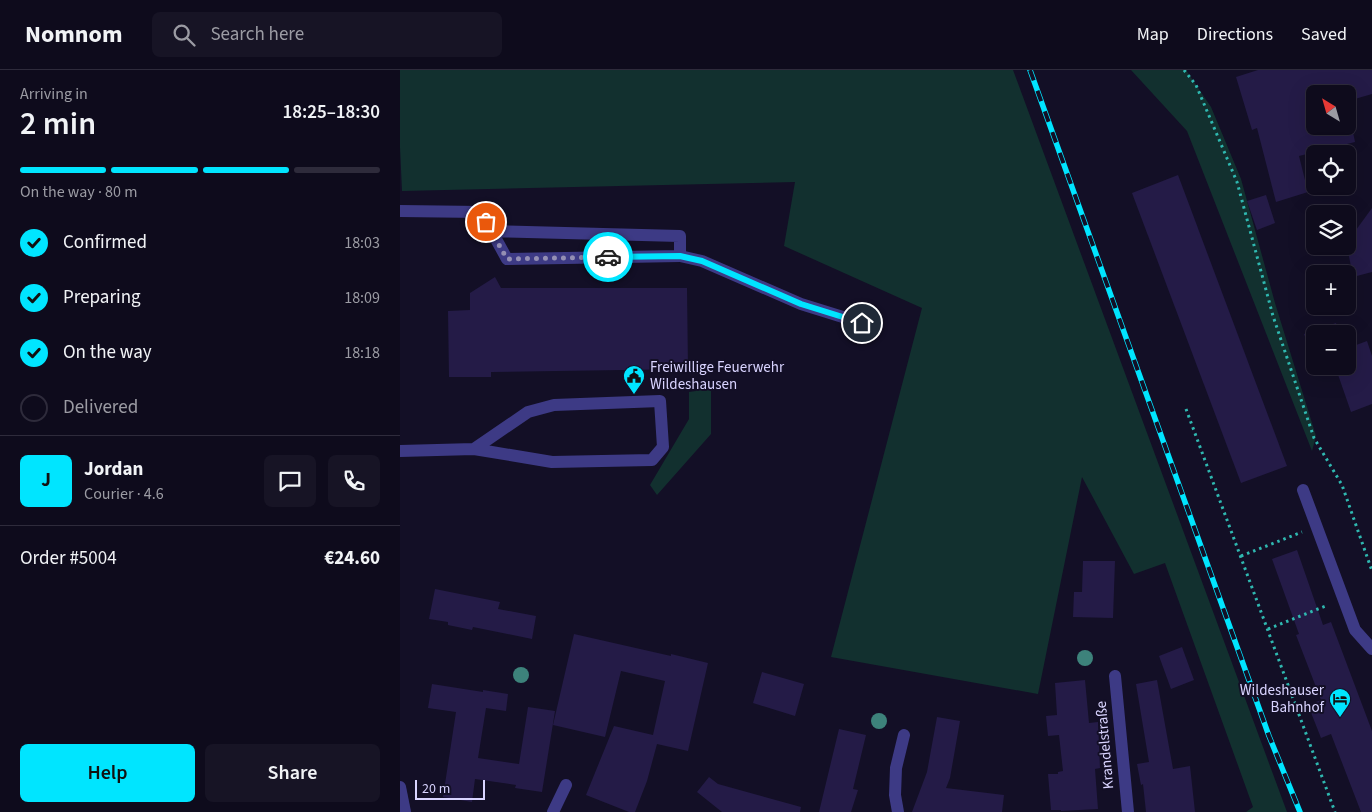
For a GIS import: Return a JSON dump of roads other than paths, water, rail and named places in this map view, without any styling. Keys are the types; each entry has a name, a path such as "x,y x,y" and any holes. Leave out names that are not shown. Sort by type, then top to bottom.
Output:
{"street":[{"path":"400,210 481,212 507,259 680,256 702,261 801,304 862,323"},
{"path":"491,231 680,236 680,256"},
{"path":"400,451 474,449 552,462 652,460 663,447 660,401 554,405 528,412 474,449"},
{"path":"1303,490 1355,630 1372,649"},
{"name":"Krandelstraße","path":"1115,676 1128,812"},
{"path":"898,812 895,795 896,768 904,735"},
{"path":"553,812 566,785"},
{"path":"400,787 405,812"}],"railway":[{"path":"1030,70 1269,736 1300,812"}],"place":[{"name":"Freiwillige Feuerwehr Wildeshausen","path":"634,395"},
{"name":"Wildeshauser Bahnhof","path":"1340,718"}]}
